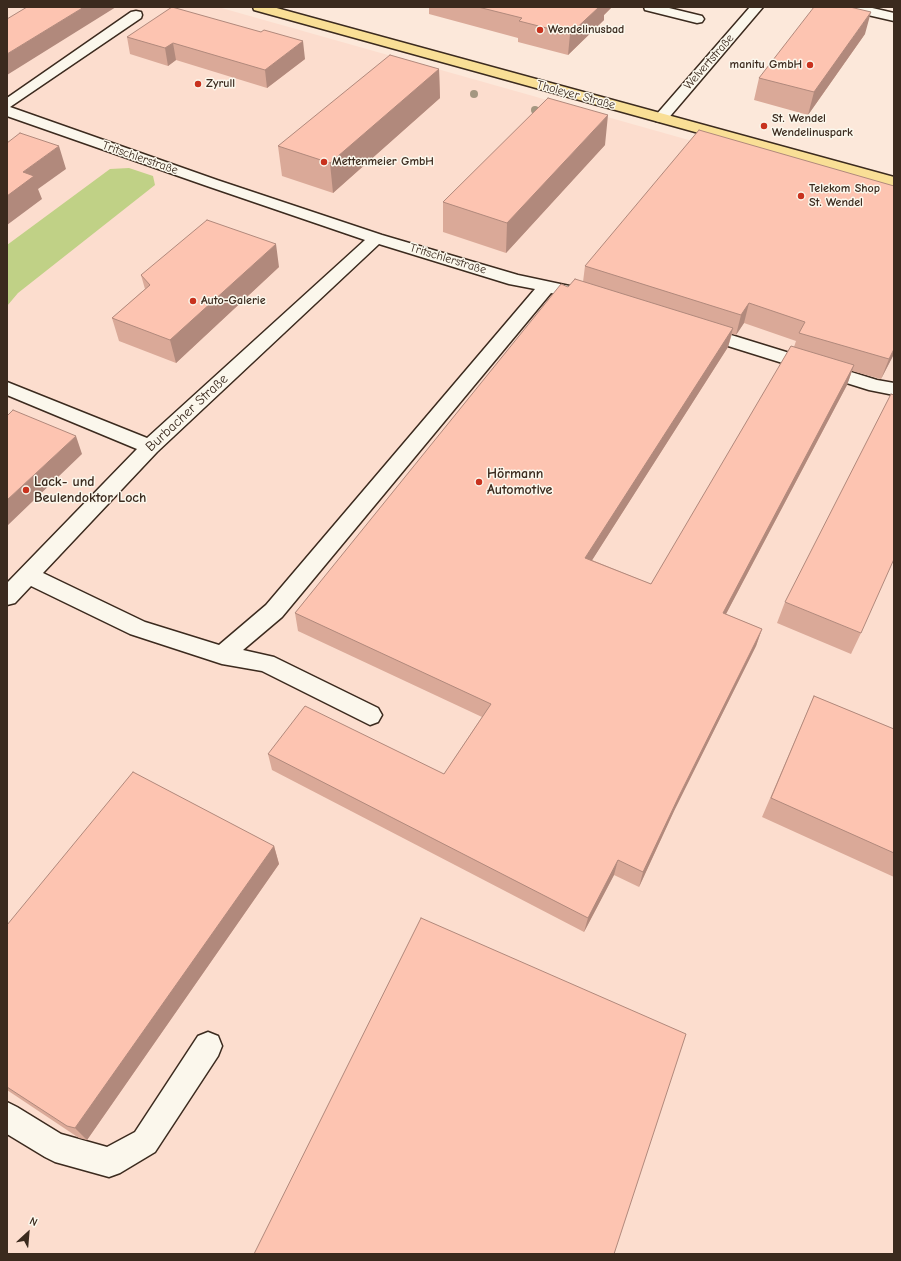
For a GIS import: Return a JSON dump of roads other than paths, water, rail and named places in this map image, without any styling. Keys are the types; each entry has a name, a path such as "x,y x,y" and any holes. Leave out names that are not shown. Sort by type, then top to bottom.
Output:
{"main road":[{"name":"Tholeyer Straße","path":"259,7 894,182"}],"street":[{"path":"650,7 697,19"},
{"name":"Welvertstraße","path":"661,118 757,7"},
{"path":"851,7 894,17"},
{"path":"7,104 136,15"},
{"name":"Tritschlerstraße","path":"7,111 204,181 376,238 515,280 576,292 599,299"},
{"name":"Burbacher Straße","path":"7,597 150,447 376,238"},
{"path":"222,655 274,612 547,286"},
{"path":"690,328 876,386 894,389"},
{"path":"7,388 150,447"},
{"path":"28,575 138,628 222,655 266,663 370,715"},
{"path":"7,1117 55,1147 110,1162 145,1142 208,1046"}],"place":[{"name":"Wendelinusbad","path":"540,30"},
{"name":"manitu GmbH","path":"810,65"},
{"name":"Zyrull","path":"198,84"},
{"name":"St. Wendel Wendelinuspark","path":"764,126"},
{"name":"Mettenmeier GmbH","path":"324,162"},
{"name":"Telekom Shop St. Wendel","path":"801,196"},
{"name":"Auto-Galerie","path":"193,301"},
{"name":"Hörmann Automotive","path":"479,482"},
{"name":"Lack- und Beulendoktor Loch","path":"26,490"}]}
